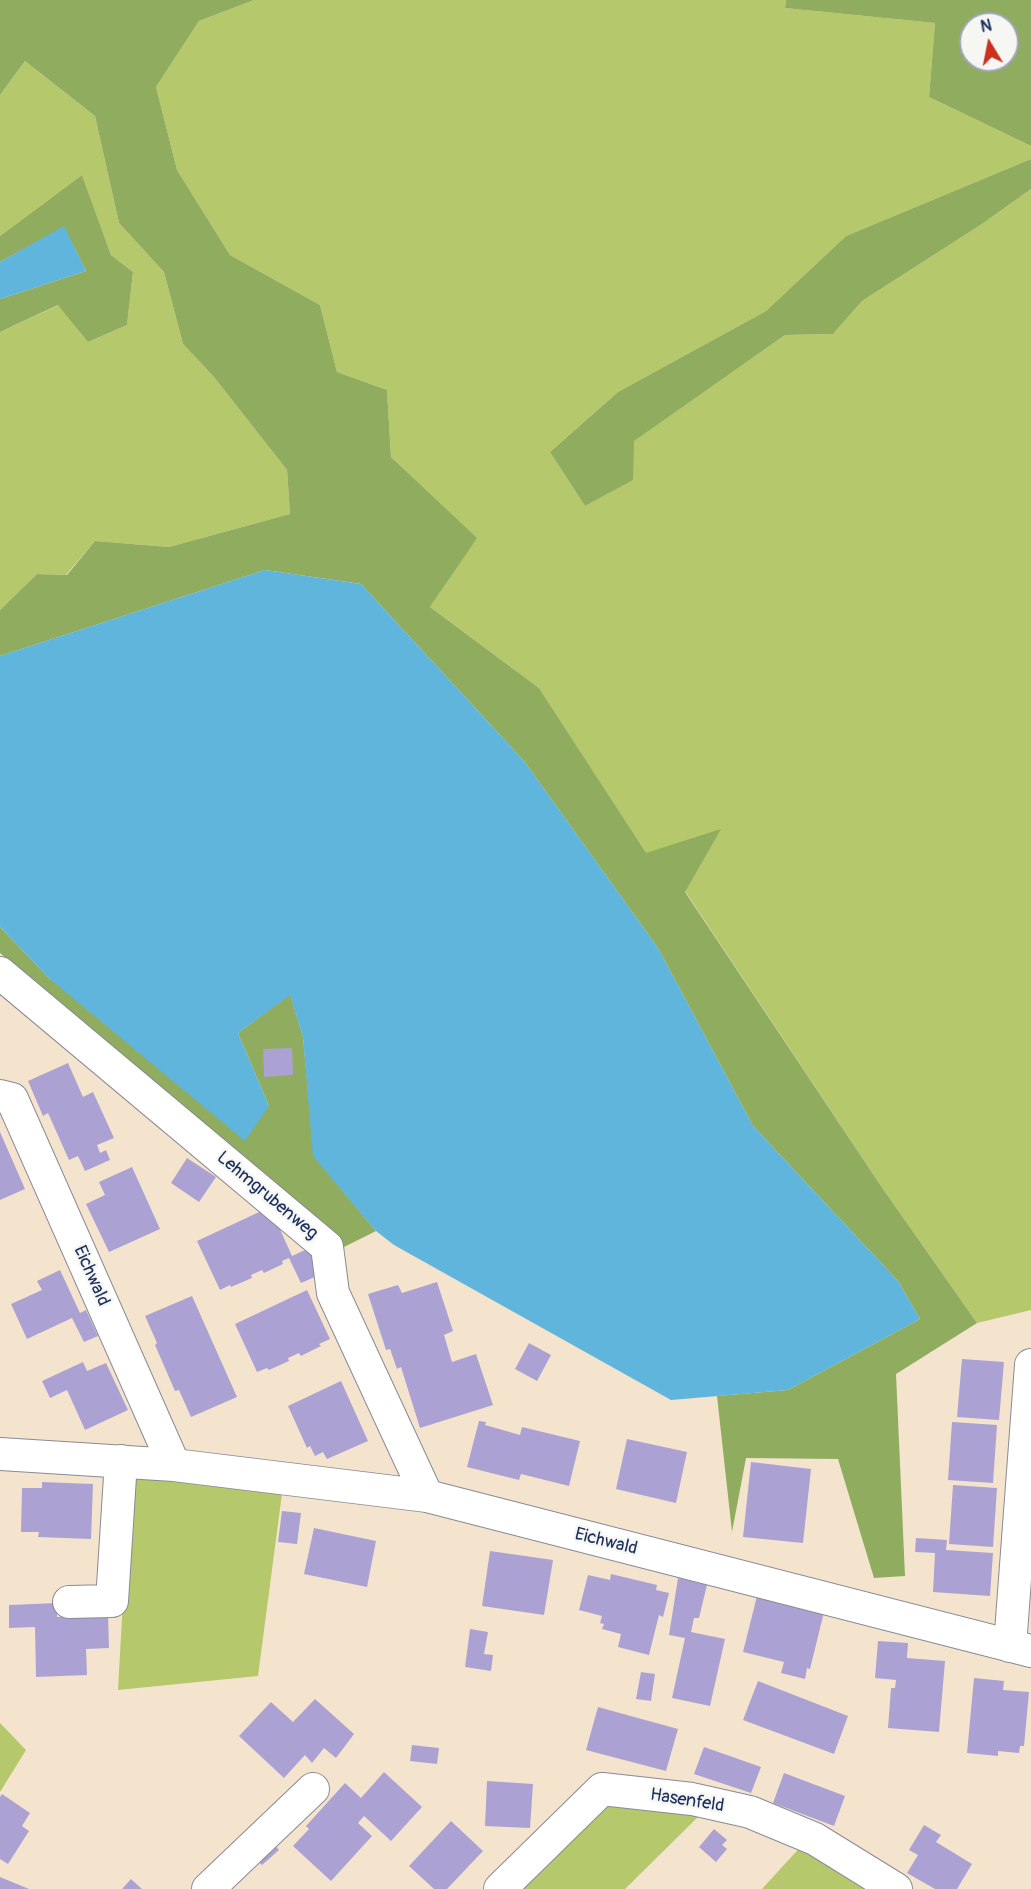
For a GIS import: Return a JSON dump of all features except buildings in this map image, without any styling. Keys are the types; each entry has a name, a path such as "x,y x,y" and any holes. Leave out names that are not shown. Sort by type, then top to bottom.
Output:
{"street":[{"name":"Lehmgrubenweg","path":"0,973 327,1247 333,1293 427,1496"},
{"name":"Eichwald","path":"0,1096 12,1099 174,1465"},
{"path":"1021,1648 1031,1365"},
{"name":"Eichwald","path":"0,1454 174,1465 427,1496 1021,1648"},
{"path":"69,1602 112,1601 121,1461"},
{"name":"Hasenfeld","path":"500,1889 602,1789 692,1799 750,1812 815,1839 896,1889"},
{"path":"208,1889 313,1790"}],"green space":[{"path":"0,0 254,0 199,21 156,87 177,170 230,255 320,305 337,372 387,390 391,457 477,538 430,607 539,688 646,853 721,829 685,892 883,1189 977,1323 896,1374 905,1576 874,1578 838,1459 746,1458 732,1532 717,1396 788,1390 920,1319 898,1281 753,1126 658,948 524,761 361,584 265,570 0,656 0,610 37,574 67,575 95,541 169,547 290,514 287,470 214,377 183,344 164,272 119,223 95,116 25,61 0,95"},
{"path":"254,0 786,0 785,8 935,23 929,97 1031,146 1031,159 846,236 766,311 618,392 550,452 585,506 632,480 633,441 785,335 833,334 862,301 982,224 1031,189 1031,1310 977,1323 883,1189 685,891 720,830 646,854 539,688 430,607 476,538 391,457 387,390 337,372 320,305 230,255 177,170 156,87 199,21"},
{"path":"786,0 1031,0 1031,146 929,97 935,23 785,8"},
{"path":"25,61 95,116 119,223 164,272 183,344 214,377 287,470 290,514 169,547 95,541 66,575 37,574 0,610 0,332 59,305 88,342 127,325 133,272 111,255 82,175 0,236 0,95"},
{"path":"1031,159 1031,189 982,224 862,301 833,334 785,335 634,441 633,480 585,506 550,452 618,392 766,311 846,236"},
{"path":"82,175 111,255 133,272 127,325 88,342 58,305 0,332 0,299 86,271 64,227 0,262 0,236"},
{"path":"0,927 50,979 269,1106 238,1033 290,994 303,1037 314,1156 376,1231 344,1247 243,1171 156,1126 147,1084 0,953"},
{"path":"130,1473 283,1486 258,1676 118,1690"},
{"path":"0,1723 26,1750 0,1792"},
{"path":"626,1802 702,1813 625,1889 515,1889 591,1811"},
{"path":"805,1842 877,1889 762,1889"}],"water":[{"path":"64,226 86,271 0,299 0,262"},
{"path":"265,570 361,584 524,761 658,948 753,1126 898,1281 920,1319 788,1390 671,1400 394,1245 376,1231 313,1156 303,1037 290,995 238,1033 269,1106 245,1141 50,979 0,927 0,656"}]}
